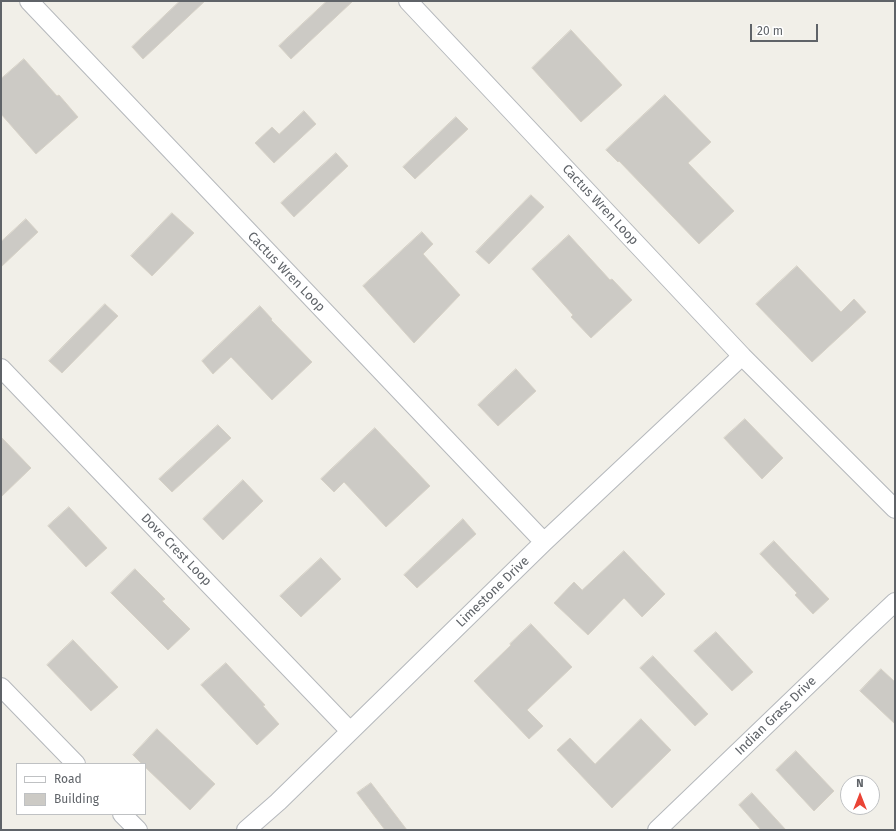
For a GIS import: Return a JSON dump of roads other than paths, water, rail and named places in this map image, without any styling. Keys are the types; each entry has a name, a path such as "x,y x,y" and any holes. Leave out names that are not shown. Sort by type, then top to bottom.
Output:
{"street":[{"name":"Cactus Wren Loop","path":"29,1 544,542"},
{"name":"Cactus Wren Loop","path":"408,1 742,356"},
{"name":"Limestone Drive","path":"246,830 278,802 544,542 742,356"},
{"path":"742,356 895,509"},
{"name":"Dove Crest Loop","path":"1,368 350,731"},
{"name":"Indian Grass Drive","path":"657,830 895,602"},
{"path":"1,688 75,763"},
{"path":"123,815 138,830"}]}
